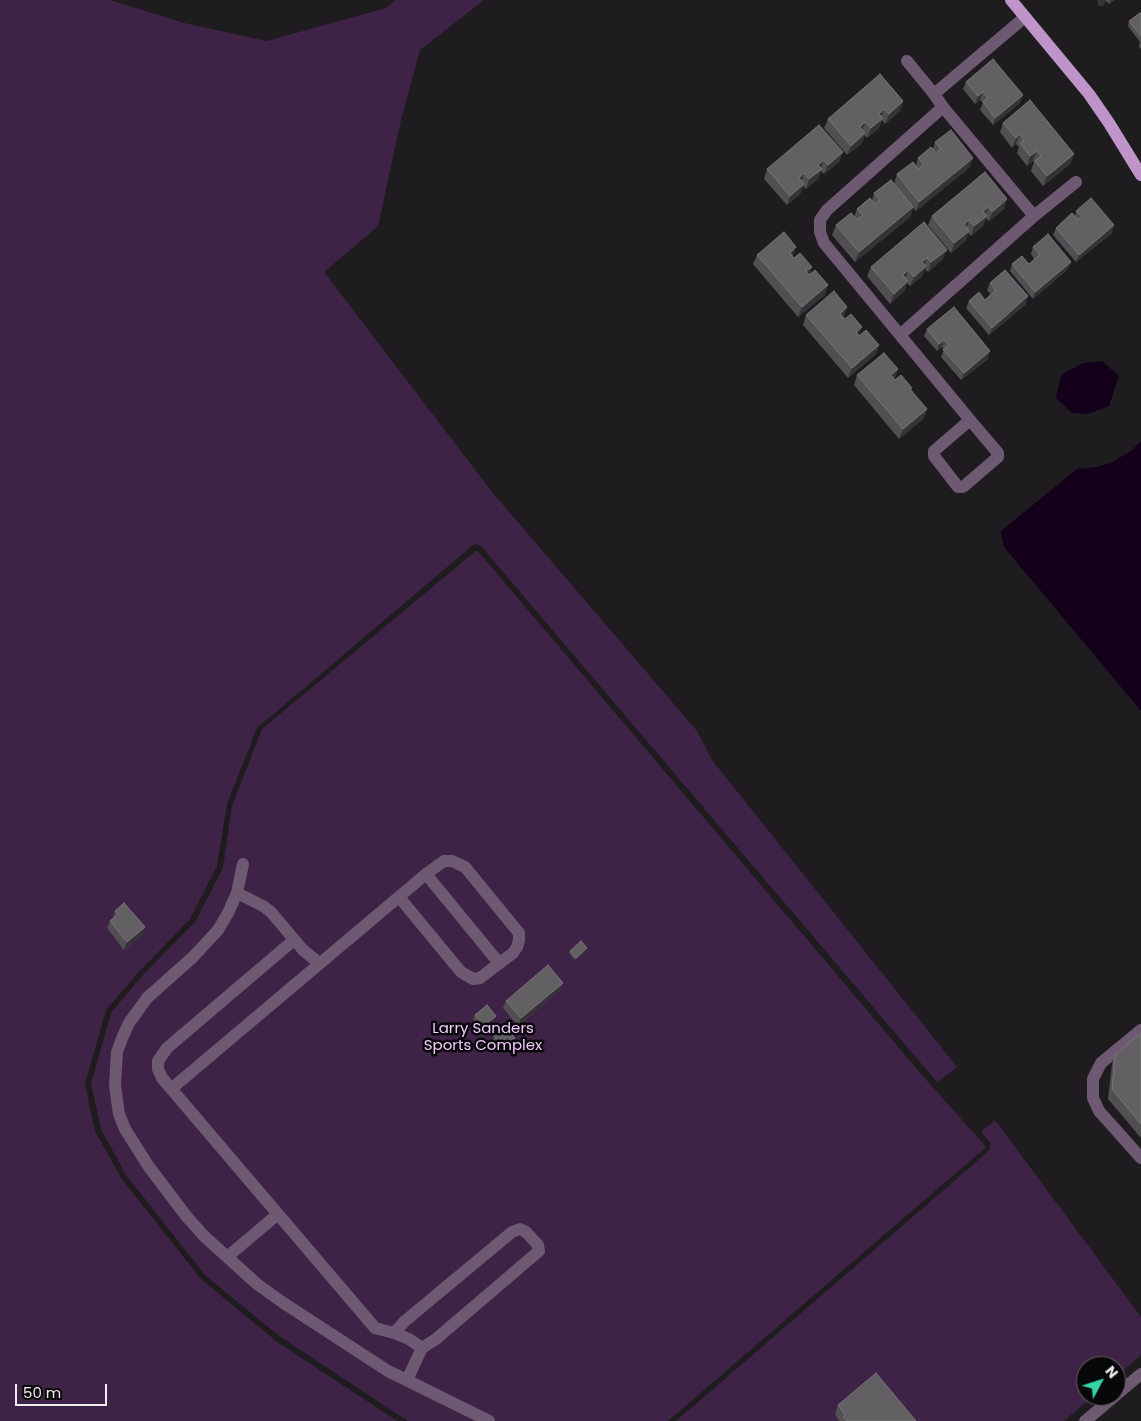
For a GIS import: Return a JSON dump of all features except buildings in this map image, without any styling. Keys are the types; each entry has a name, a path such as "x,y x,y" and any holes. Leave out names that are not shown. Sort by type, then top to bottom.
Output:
{"main road":[{"path":"1016,2 1025,16 1089,94 1141,175"}],"street":[{"path":"934,94 1025,16"},
{"path":"907,60 943,107 1034,216"},
{"path":"943,107 826,210 820,220 820,232 824,243 998,453 998,458 963,487 958,487 934,456 934,451 970,420"},
{"path":"900,335 1034,216 1076,182"},
{"path":"172,1089 319,963 398,897 426,874 444,861 452,861 464,867 518,933 517,947 480,978 473,979 461,972 398,897"},
{"path":"243,864 237,893 218,930 206,945 147,998 137,1010 123,1036 117,1052 115,1069 119,1114 125,1129 137,1149 187,1217 257,1284 388,1371 488,1421"},
{"path":"426,874 500,963"},
{"path":"237,893 271,912 294,940 319,963"},
{"path":"294,940 167,1048 158,1061 158,1070 162,1078 375,1328 409,1339 422,1348"},
{"path":"1141,1030 1101,1063 1093,1079 1093,1098 1099,1111 1141,1158"},
{"path":"227,1257 278,1214"},
{"path":"394,1333 405,1321 512,1232 520,1229 526,1232 538,1245 539,1250 436,1339 422,1348 407,1380"},
{"path":"1126,1387 1141,1374"},
{"path":"1086,1421 1104,1406"}],"green space":[{"path":"0,0 110,0 184,23 267,41 386,8 396,0 484,0 420,50 401,120 378,226 324,272 492,492 697,731 712,760 957,1067 937,1082 481,546 473,545 257,728 227,804 217,866 190,919 136,975 106,1010 85,1084 95,1131 121,1178 201,1279 276,1341 397,1421 0,1421"},
{"name":"Larry Sanders Sports Complex","path":"477,550 921,1074 986,1147 668,1421 408,1421 279,1336 205,1275 126,1175 101,1129 91,1084 111,1013 140,978 195,922 223,868 232,806 262,729"},
{"path":"995,1120 1141,1317 1141,1355 1126,1368 1126,1356 1076,1356 1076,1406 1081,1406 1064,1421 676,1421 989,1151 991,1144 981,1132"}],"shaded area":[{"path":"1102,361 1119,376 1109,406 1088,414 1072,413 1056,398 1061,375 1083,363"},
{"path":"1141,441 1141,711 1004,547 1001,531 1077,469 1097,467 1110,463 1131,451"}]}
